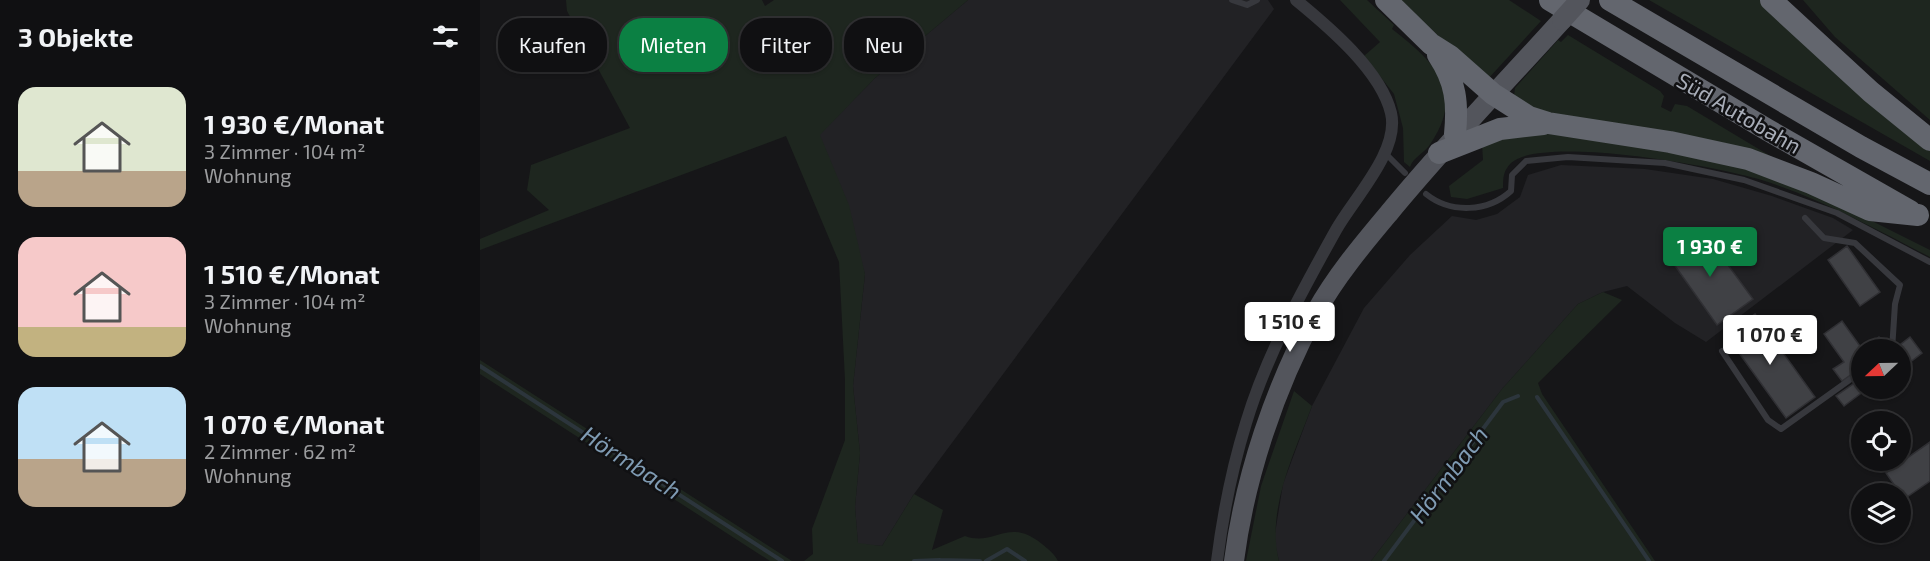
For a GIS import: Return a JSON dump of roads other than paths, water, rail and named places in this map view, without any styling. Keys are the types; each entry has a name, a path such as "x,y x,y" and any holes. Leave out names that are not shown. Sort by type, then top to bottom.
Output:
{"highway":[{"path":"1386,0 1431,44 1450,56 1492,94 1529,117 1548,123 1670,142 1748,159 1811,183 1870,210 1924,219"},
{"name":"Süd Autobahn","path":"1550,0 1766,129 1924,219"},
{"name":"Süd Autobahn","path":"1610,0 1851,141 1930,184"},
{"path":"1771,0 1871,92 1930,140"},
{"path":"1431,44 1452,77 1456,91 1455,135"},
{"path":"1439,153 1500,129 1548,123"}],"main road":[{"path":"1234,561 1238,533 1259,447 1287,373 1317,311 1351,259 1439,153 1580,0"}],"street":[{"path":"1217,561 1232,475 1246,422 1270,359 1338,227 1385,153 1392,136 1392,114 1378,80 1296,0"}],"lane":[{"path":"1232,0 1247,5 1257,0"},
{"path":"1385,153 1405,173"},
{"path":"1426,194 1437,203 1477,209 1501,200 1511,191 1512,175 1526,161 1568,157 1665,163 1744,180 1837,213 1930,262"},
{"path":"1805,218 1824,238 1855,243 1900,285 1895,304 1893,339"},
{"path":"1722,351 1768,420 1781,429 1851,379"}],"waterway":[{"name":"Hörmbach","path":"480,366 782,561"},
{"name":"Hörmbach","path":"1384,561 1503,402 1518,396"},
{"name":"Hörmbach","path":"1537,397 1649,561"},
{"name":"Hörmbach","path":"986,561 1007,549 1025,561"},
{"name":"Hörmbach","path":"940,560 980,561"},
{"name":"Hörmbach","path":"914,561 940,560"}]}
